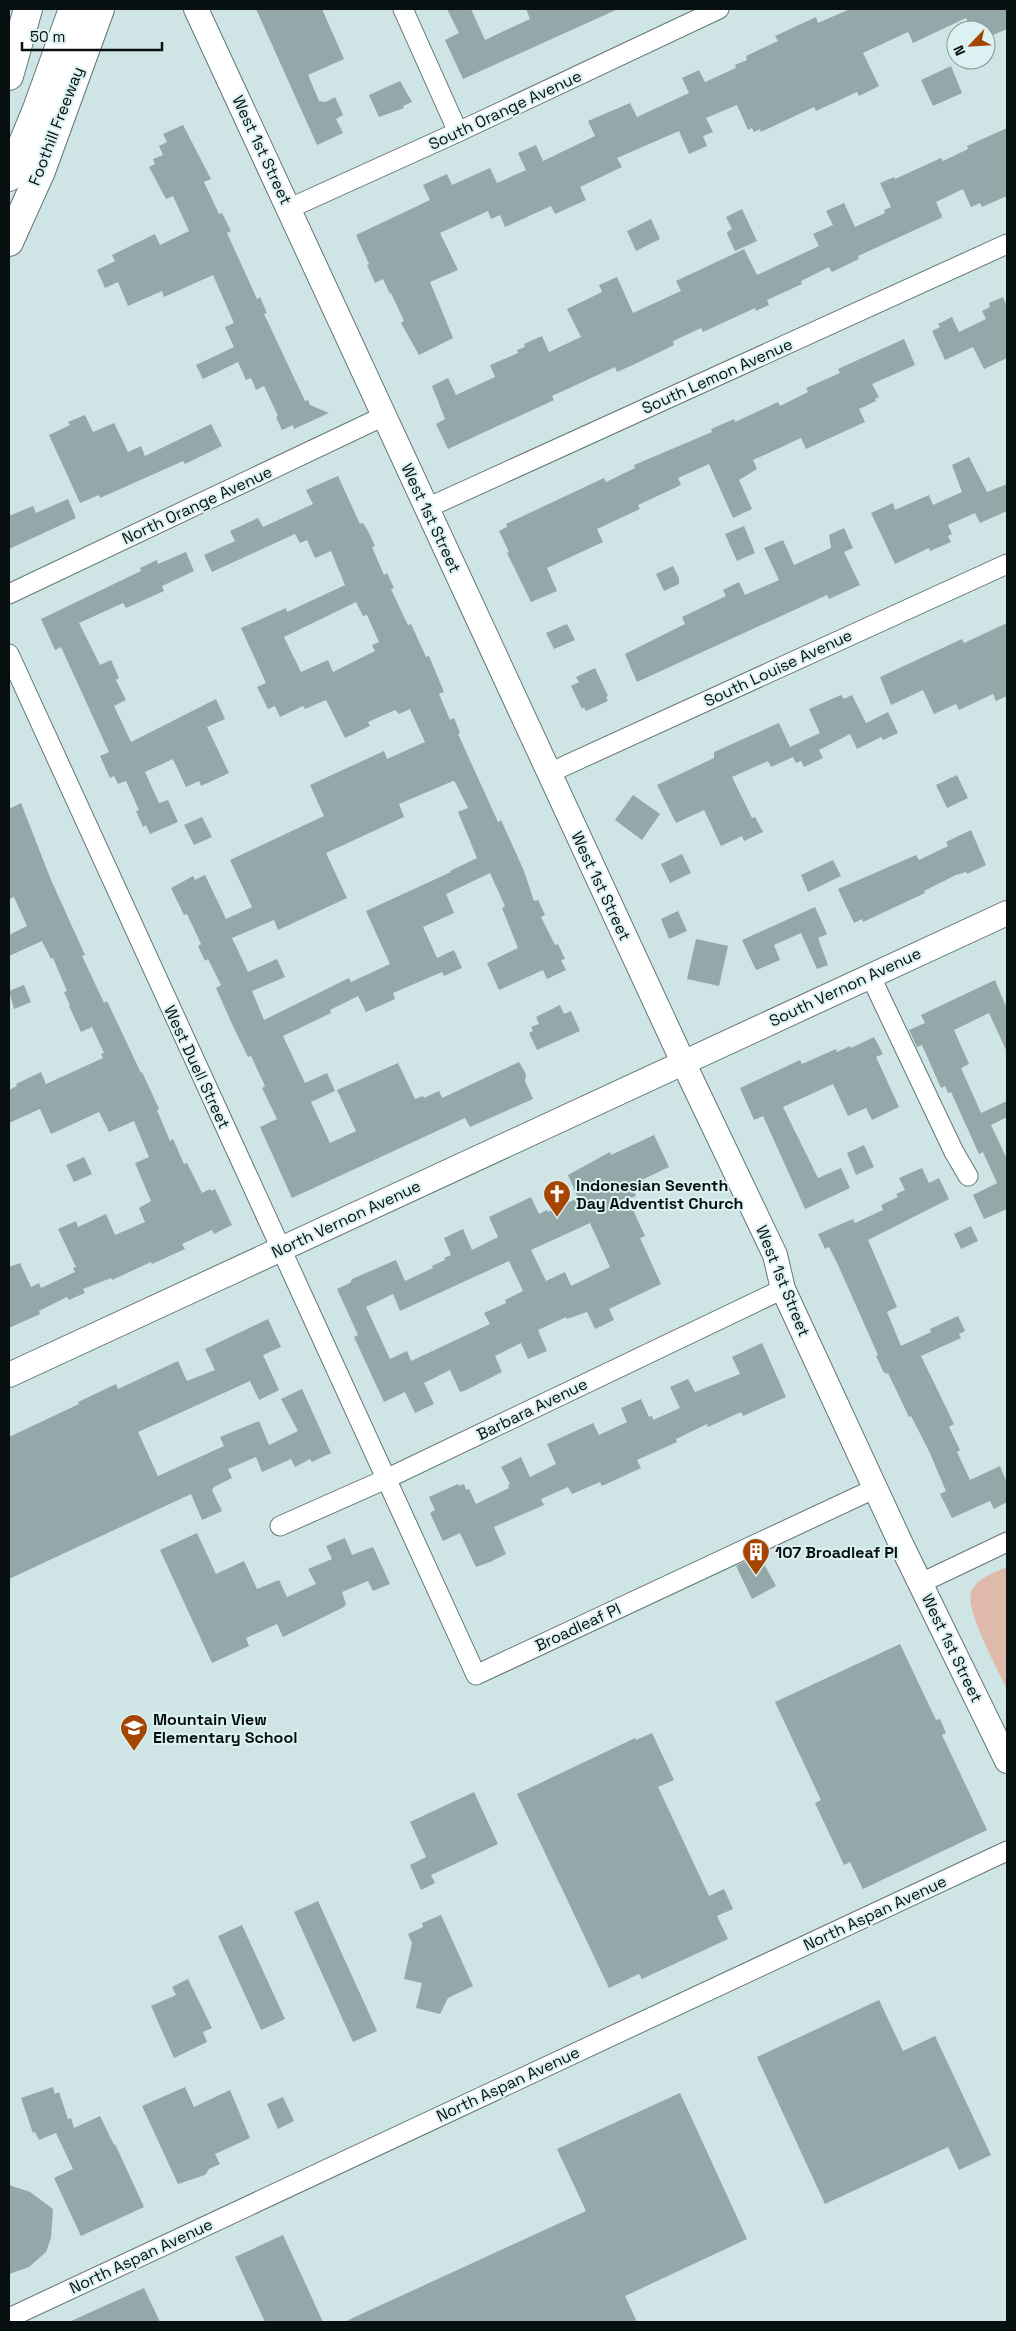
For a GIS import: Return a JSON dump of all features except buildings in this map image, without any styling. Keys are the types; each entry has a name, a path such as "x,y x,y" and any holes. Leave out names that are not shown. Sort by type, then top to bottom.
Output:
{"highway":[{"path":"11,70 20,9"},
{"path":"11,70 28,9"},
{"path":"9,138 57,9"},
{"path":"9,177 38,109 72,9"},
{"name":"Foothill Freeway","path":"9,242 41,171 100,9"}],"street":[{"name":"West 1st Street","path":"196,9 682,1062 775,1254 782,1290 1007,1761"},
{"path":"403,9 458,132"},
{"name":"South Orange Avenue","path":"288,209 458,132 720,9"},
{"name":"South Lemon Avenue","path":"427,508 1007,244"},
{"name":"North Orange Avenue","path":"9,594 384,416"},
{"name":"South Louise Avenue","path":"549,773 1007,564"},
{"name":"West Duell Street","path":"9,654 386,1479"},
{"name":"South Vernon Avenue","path":"682,1062 1007,913"},
{"path":"870,975 954,1152 968,1176"},
{"name":"North Vernon Avenue","path":"9,1375 682,1062"},
{"name":"Barbara Avenue","path":"280,1526 386,1479 782,1290"},
{"name":"Broadleaf Pl","path":"386,1479 476,1675 876,1488"},
{"path":"921,1583 1007,1542"},
{"name":"North Aspan Avenue","path":"9,2318 1007,1851"}],"shaded area":[{"path":"1007,1567 1007,1689 978,1626 970,1601 973,1588 981,1580"}],"place":[{"name":"Indonesian Seventh Day Adventist Church","path":"557,1218"},
{"name":"107 Broadleaf Pl","path":"756,1576"},
{"name":"Mountain View Elementary School","path":"134,1752"}]}
